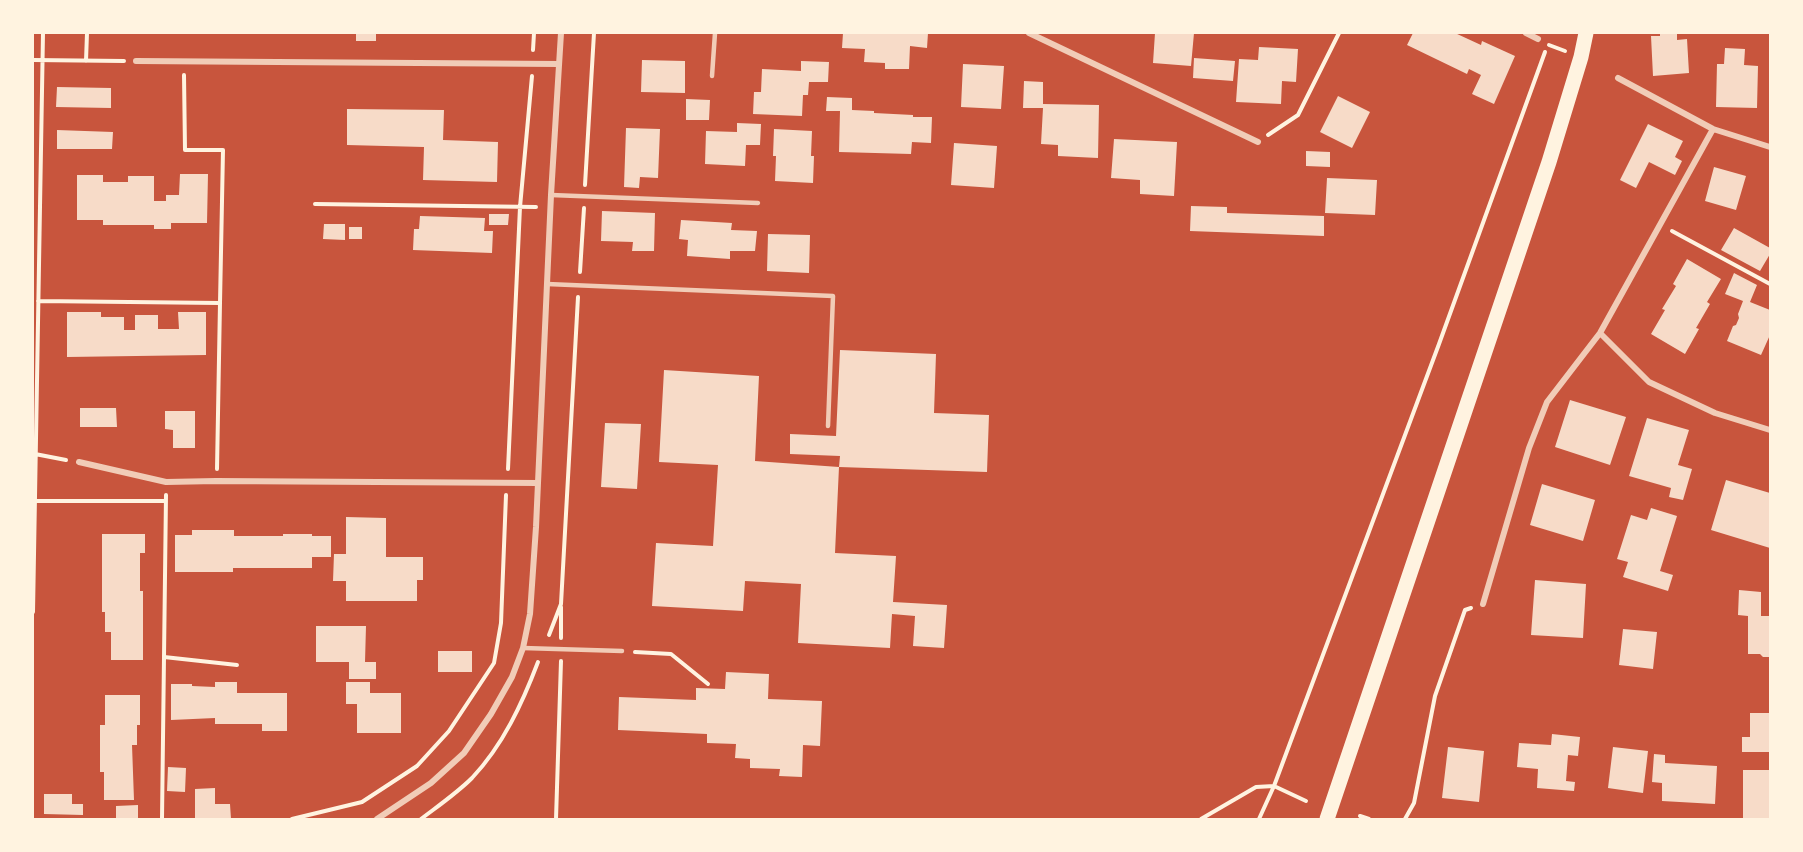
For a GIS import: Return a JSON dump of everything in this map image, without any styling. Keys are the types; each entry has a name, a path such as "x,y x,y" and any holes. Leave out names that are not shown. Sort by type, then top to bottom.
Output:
{"main road":[{"path":"1327,819 1548,162 1581,57 1586,33"}],"street":[{"path":"377,819 430,783 464,753 491,714 512,677 523,648 530,614 561,33"},
{"path":"1029,33 1258,142"},
{"path":"1526,33 1538,39"},
{"path":"136,61 559,64"},
{"path":"1618,78 1713,129 1770,147"},
{"path":"1483,604 1529,448 1547,402 1600,333 1713,129"},
{"path":"1600,333 1649,381 1716,413 1770,430"},
{"path":"79,462 165,482 538,483"}],"lane":[{"path":"712,76 715,33"},
{"path":"551,195 758,203"},
{"path":"547,284 833,296 828,426"},
{"path":"523,648 622,651"}],"path":[{"path":"33,612 43,33"},
{"path":"86,61 87,33"},
{"path":"1258,142 1298,115 1339,33"},
{"path":"1259,819 1274,786 1439,344 1548,44"},
{"path":"33,60 136,61"},
{"path":"184,61 184,150 223,150 216,481"},
{"path":"315,204 550,207"},
{"path":"1661,225 1770,284"},
{"path":"33,267 39,267"},
{"path":"38,300 220,303"},
{"path":"34,454 79,462"},
{"path":"162,819 165,482"},
{"path":"34,501 166,501"},
{"path":"556,819 561,604"},
{"path":"1405,819 1414,802 1435,696 1465,609 1483,604"},
{"path":"622,651 671,654 708,684"},
{"path":"164,657 237,665"},
{"path":"1201,819 1256,787 1274,786 1306,801"},
{"path":"1360,816 1369,819"}],"building":[{"path":"356,33 376,33 376,41 356,41"},
{"path":"843,33 928,33 927,48 910,46 909,69 885,69 885,63 864,62 865,49 842,48"},
{"path":"1155,33 1194,33 1191,66 1153,63"},
{"path":"1413,33 1455,33 1481,45 1482,41 1515,56 1494,104 1472,94 1481,75 1469,69 1467,74 1407,45"},
{"path":"1660,33 1677,33 1677,40 1687,39 1689,73 1653,76 1651,36 1660,36"},
{"path":"1259,47 1298,49 1296,82 1282,81 1281,104 1236,102 1239,59 1258,60"},
{"path":"1725,48 1745,49 1744,65 1758,66 1757,108 1716,107 1717,64 1724,64"},
{"path":"1194,58 1235,61 1233,81 1193,78"},
{"path":"642,60 685,61 685,93 641,92"},
{"path":"801,61 829,62 828,82 809,82 808,95 803,95 802,116 753,114 754,92 761,92 762,69 801,71"},
{"path":"963,64 1004,66 1001,109 961,107"},
{"path":"1024,81 1043,82 1043,104 1099,105 1098,158 1058,156 1058,145 1041,144 1043,108 1023,108"},
{"path":"57,87 111,88 111,108 56,107"},
{"path":"1338,96 1370,112 1352,148 1320,132"},
{"path":"827,97 852,98 852,110 932,117 931,143 912,142 911,154 839,152 840,111 826,111"},
{"path":"686,99 710,100 709,120 686,120"},
{"path":"347,109 444,110 443,140 498,142 497,182 423,180 424,147 347,145"},
{"path":"737,123 761,124 760,145 746,145 745,166 705,164 706,131 737,132"},
{"path":"1648,124 1683,141 1675,157 1682,161 1675,175 1649,162 1636,188 1620,180"},
{"path":"626,128 660,129 658,178 640,177 639,188 624,187"},
{"path":"774,129 812,131 813,183 775,181"},
{"path":"57,130 113,132 112,149 57,149"},
{"path":"1114,139 1177,142 1174,196 1140,194 1140,180 1111,178"},
{"path":"954,143 997,146 994,188 951,185"},
{"path":"1306,151 1330,152 1330,167 1306,166"},
{"path":"1714,167 1746,176 1736,210 1705,201"},
{"path":"180,174 208,174 207,223 171,223 171,229 154,229 154,225 103,225 103,220 77,220 77,175 103,175 103,182 128,182 128,176 154,176 154,201 166,201 166,195 179,195"},
{"path":"1327,178 1377,180 1375,215 1325,213"},
{"path":"1191,206 1227,207 1227,213 1324,216 1324,236 1190,231"},
{"path":"602,211 655,213 654,251 632,251 633,242 601,241"},
{"path":"489,214 509,214 508,225 489,225"},
{"path":"420,216 485,218 484,231 493,231 492,253 413,250 414,229 419,229"},
{"path":"681,220 732,223 731,230 757,231 755,251 730,251 730,259 687,256 688,240 679,239"},
{"path":"324,224 345,224 345,240 323,239"},
{"path":"349,227 362,227 362,239 349,239"},
{"path":"1734,228 1770,248 1770,254 1760,271 1721,250"},
{"path":"768,234 810,235 809,273 767,271"},
{"path":"1687,259 1721,279 1707,302 1710,304 1685,354 1651,334 1665,310 1662,309 1676,286 1673,284"},
{"path":"1734,273 1757,285 1750,302 1770,310 1770,335 1761,355 1727,341 1739,318 1738,314 1743,301 1725,294"},
{"path":"67,312 101,312 101,317 124,317 124,330 135,330 135,315 158,315 158,329 179,329 178,312 206,312 206,355 67,357"},
{"path":"840,350 936,354 934,413 989,415 987,472 839,467 840,456 790,454 790,434 836,436"},
{"path":"664,370 759,376 755,461 839,467 835,553 896,556 893,602 947,605 944,648 913,646 915,616 892,614 890,648 798,643 801,584 745,581 743,611 652,606 656,543 713,546 718,465 659,462"},
{"path":"1570,400 1626,417 1610,465 1555,447"},
{"path":"80,408 116,408 117,427 80,427"},
{"path":"165,411 195,411 195,448 173,448 173,430 165,429"},
{"path":"1647,418 1689,430 1678,465 1692,469 1683,500 1669,497 1671,488 1629,476"},
{"path":"605,423 641,424 637,489 601,487"},
{"path":"1726,480 1770,493 1770,548 1711,530"},
{"path":"1542,484 1595,500 1583,541 1530,525"},
{"path":"1651,508 1677,516 1660,571 1673,575 1668,591 1623,577 1628,562 1617,559 1631,515 1647,520"},
{"path":"346,517 386,518 386,557 423,557 423,580 417,580 417,601 346,601 346,581 333,581 334,554 346,554"},
{"path":"192,530 234,530 234,536 312,534 312,536 331,536 331,557 312,557 312,568 233,568 233,572 175,572 175,535 192,535"},
{"path":"102,534 145,534 145,553 140,553 140,591 143,591 143,660 111,660 111,632 105,632 105,612 102,612"},
{"path":"1535,580 1586,584 1583,638 1531,635"},
{"path":"1739,590 1761,592 1761,616 1770,616 1770,657 1748,654 1748,616 1738,615"},
{"path":"316,626 366,626 365,662 376,662 376,679 349,679 349,662 316,662"},
{"path":"1623,629 1657,632 1653,669 1619,665"},
{"path":"438,651 472,651 472,672 438,672"},
{"path":"726,672 769,674 768,699 822,701 820,746 803,745 802,777 779,776 780,769 750,768 750,759 735,758 736,744 707,743 707,734 618,730 619,697 696,700 696,688 725,689"},
{"path":"215,682 237,682 237,693 287,693 287,731 262,731 262,724 215,724 215,718 171,720 171,684 215,687"},
{"path":"346,682 370,682 370,693 401,693 401,733 357,733 357,704 346,704"},
{"path":"105,695 140,695 137,745 132,745 134,800 104,800 104,772 100,772 100,725 105,725"},
{"path":"1750,713 1770,713 1770,752 1742,752 1742,737 1750,737"},
{"path":"1552,734 1580,737 1578,756 1568,755 1566,781 1575,782 1574,791 1537,788 1538,769 1517,767 1519,743 1551,745"},
{"path":"1448,747 1484,751 1479,802 1442,798"},
{"path":"1613,747 1648,751 1643,793 1608,788"},
{"path":"1654,754 1665,755 1665,763 1717,766 1715,804 1662,801 1662,783 1652,782"},
{"path":"168,767 186,768 185,792 167,791"},
{"path":"1743,770 1769,770 1770,818 1743,818"},
{"path":"215,788 215,804 230,804 231,819 195,819 195,789"},
{"path":"44,794 72,794 72,804 83,804 83,815 44,814"},
{"path":"138,805 138,819 116,819 116,806"}]}
